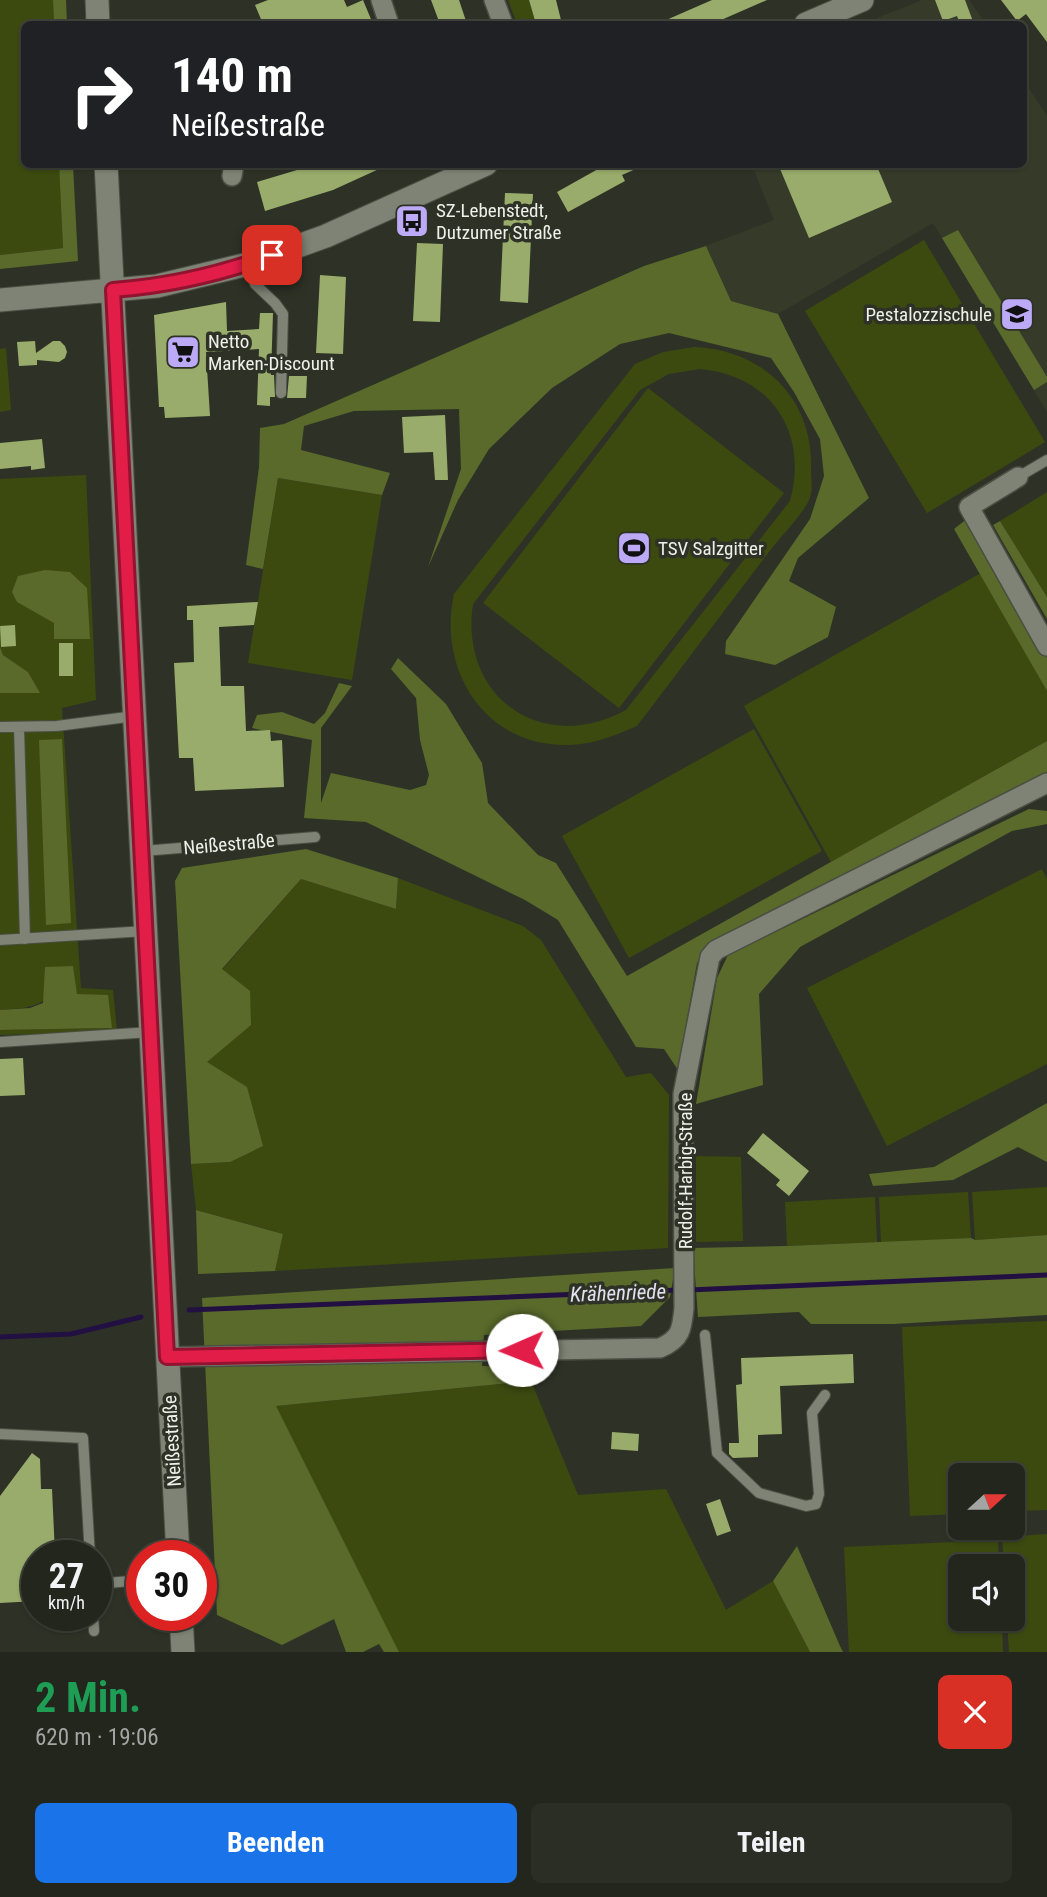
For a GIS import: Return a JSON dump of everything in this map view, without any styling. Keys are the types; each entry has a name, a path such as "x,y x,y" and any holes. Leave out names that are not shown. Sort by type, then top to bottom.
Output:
{"street":[{"path":"97,0 99,21"},
{"path":"381,0 388,21"},
{"path":"494,0 502,21"},
{"path":"813,21 862,0"},
{"name":"Neißestraße","path":"106,168 177,1540"},
{"path":"0,300 157,286 248,264 326,236 477,168"},
{"path":"1018,477 969,507 1047,646"},
{"name":"Rudolf-Harbig-Straße","path":"167,1357 660,1348 672,1343 679,1335 684,1308 683,1094 710,957 716,950 1047,783"},
{"path":"182,1631 183,1652"}],"lane":[{"path":"248,264 255,284 283,314 281,393"},
{"path":"1018,477 1047,460"},
{"path":"0,727 57,726 135,716"},
{"path":"19,727 25,939"},
{"name":"Neißestraße","path":"143,851 315,837"},
{"path":"0,940 146,931"},
{"path":"0,1042 152,1032"},
{"path":"705,1335 717,1452 759,1493 806,1506 816,1504 819,1494 812,1413 825,1395"},
{"path":"0,1434 83,1438 89,1540"}],"shaded area":[{"path":"922,0 969,0 984,21 870,21"},
{"path":"1027,86 1047,116 1047,412 933,223 778,314 731,301 706,246 774,220 753,168 1027,168"}],"green space":[{"path":"0,0 53,0 54,21 21,21 21,168 59,168 63,248 0,255"},
{"path":"53,0 66,0 67,21 54,21"},
{"path":"508,0 529,0 535,21 516,21"},
{"path":"59,168 73,168 78,261 0,269 0,255 63,248"},
{"path":"958,230 1047,377 1047,382 1034,390 942,238"},
{"path":"924,240 1045,442 927,513 805,311"},
{"path":"706,246 731,301 778,314 869,498 798,558 789,581 836,607 828,637 775,665 725,654 726,641 810,519 824,476 820,439 771,358 669,333 620,344 552,388 489,449 458,500 428,567 461,469 459,409 354,411 304,426 301,450 390,473 382,495 278,478 263,569 246,565 259,467 260,428 284,424 644,266"},
{"path":"694,347 719,350 763,369 780,383 794,401 804,422 810,445 812,488 808,502 637,726 596,741 570,745 540,743 514,734 492,719 474,700 461,676 453,651 451,623 454,594 635,364 663,352","holes":["700,369 725,374 747,383 765,395 779,412 789,431 794,453 790,501 626,710 595,722 565,726 537,721 513,709 493,691 479,666 472,637 473,604 640,390 669,374"]},
{"path":"6,348 11,410 0,412 0,349"},
{"name":"TSV Salzgitter","path":"648,388 784,493 619,708 483,603"},
{"path":"86,475 96,700 62,708 81,988 113,990 117,1031 0,1035 0,1030 112,1028 76,994 73,966 44,1000 28,1007 0,1010 0,693 39,693 28,672 3,655 0,647 0,479"},
{"path":"278,478 382,495 352,680 248,663"},
{"path":"1047,492 1047,597 1000,521"},
{"path":"968,518 1047,658 1047,691 954,529"},
{"path":"1000,521 1047,597 1047,619 993,525"},
{"path":"45,570 70,572 87,588 90,639 54,639 54,623 17,602 12,592 18,576"},
{"path":"981,573 1047,691 1047,741 831,862 744,706"},
{"path":"0,647 3,655 28,672 40,693 0,693"},
{"path":"398,658 446,704 482,763 488,803 538,855 556,863 627,976 1047,741 1047,772 711,944 697,963 678,1070 664,1049 636,1047 558,920 525,900 366,822 304,818 312,740 252,728 257,715 282,712 314,724 325,713 339,683 352,686 321,728 321,803 331,773 410,790 426,785 429,775 420,740 416,698 391,669"},
{"path":"754,729 822,851 629,958 562,836"},
{"path":"62,739 71,923 46,925 39,740"},
{"path":"1029,809 1047,811 1047,824 1012,831 800,947 759,994 763,1085 696,1104 717,978 728,955"},
{"path":"306,849 398,878 396,909 301,879 222,969 250,991 251,1025 207,1062 247,1087 263,1146 230,1162 191,1164 175,881 182,868"},
{"path":"1042,869 1047,879 1047,1064 887,1146 807,988"},
{"path":"398,878 523,926 541,940 626,1077 651,1073 669,1095 668,1248 275,1271 283,1234 196,1210 191,1164 230,1162 206,1062 222,970 301,879 396,909"},
{"path":"73,966 77,994 108,995 112,1028 0,1030 0,1010 30,1008 43,1003 45,967"},
{"path":"1047,1103 1047,1162 1018,1147 953,1180 873,1186 869,1174 934,1167"},
{"path":"696,1156 741,1157 743,1241 696,1242"},
{"path":"1047,1187 1047,1235 975,1240 972,1192"},
{"path":"968,1192 971,1238 881,1243 879,1197"},
{"path":"875,1197 877,1242 787,1246 785,1202"},
{"path":"196,1210 283,1234 275,1271 198,1274"},
{"path":"1047,1235 1047,1315 894,1324 811,1324 799,1312 698,1317 693,1248 971,1238 975,1240"},
{"path":"675,1268 670,1297 641,1326 484,1335 482,1366 516,1367 531,1381 276,1406 399,1652 384,1652 379,1644 363,1652 346,1652 334,1619 282,1645 217,1615 217,1540 213,1540 202,1298"},
{"path":"1047,1321 1047,1510 1026,1511 1026,1463 948,1463 948,1515 910,1516 902,1327"},
{"path":"531,1381 578,1495 666,1489 726,1610 773,1581 810,1652 399,1652 275,1406"},
{"path":"1047,1534 1047,1652 1009,1652 1008,1631 1025,1631 1025,1554 1003,1554 1002,1540 1026,1540 1026,1535"},
{"path":"998,1540 999,1554 948,1554 948,1631 1002,1631 1003,1652 849,1652 844,1547"},
{"path":"797,1546 843,1652 810,1652 773,1581"}],"building":[{"path":"268,0 344,0 347,7 363,0 372,21 262,21 255,5"},
{"path":"431,0 459,0 466,21 439,21"},
{"path":"529,0 556,0 561,20 535,21"},
{"path":"712,0 767,0 719,21 664,21"},
{"path":"935,0 965,0 973,21 959,21 957,16 943,21"},
{"path":"1001,0 1047,0 1047,42 1026,14 1017,21"},
{"path":"304,168 381,168 333,190 265,211 257,182"},
{"path":"600,168 638,168 622,175 625,181 568,212 557,192"},
{"path":"780,168 878,168 892,202 809,238"},
{"path":"505,193 533,194 528,303 500,301"},
{"path":"417,243 443,244 440,322 413,321"},
{"path":"320,275 346,277 343,354 316,353"},
{"path":"226,302 227,331 259,329 260,313 273,313 271,375 274,375 275,397 270,397 270,406 257,405 259,349 206,352 210,416 165,418 164,407 159,407 154,315"},
{"path":"35,341 36,353 53,341 60,341 67,352 65,358 59,362 37,360 37,365 19,366 17,342"},
{"path":"289,376 307,376 306,398 287,398"},
{"path":"445,415 448,480 435,480 433,452 404,453 402,417"},
{"path":"42,439 45,468 31,470 31,466 0,469 0,443"},
{"path":"258,602 254,625 219,627 221,686 244,686 246,731 270,730 271,741 282,740 284,787 195,791 193,758 179,758 174,663 194,662 193,620 187,620 187,606"},
{"path":"15,625 16,646 1,647 0,626"},
{"path":"59,643 73,643 73,676 59,676"},
{"path":"23,1058 25,1095 0,1096 0,1059"},
{"path":"763,1133 809,1171 789,1196 776,1185 780,1180 747,1153"},
{"path":"853,1354 854,1383 780,1386 782,1434 758,1435 758,1457 733,1458 729,1454 729,1443 739,1443 736,1385 742,1384 741,1358"},
{"path":"612,1432 639,1434 638,1451 611,1449"},
{"path":"32,1453 40,1459 41,1489 52,1489 54,1540 21,1540 21,1602 0,1603 0,1496"},
{"path":"720,1499 731,1531 717,1536 706,1504"}],"waterway":[{"name":"Krähenriede","path":"689,1290 1047,1275"},
{"name":"Krähenriede","path":"189,1310 679,1290"},
{"name":"Krähenriede","path":"0,1337 71,1334 141,1317"}],"place":[{"name":"SZ-Lebenstedt, Dutzumer Straße","path":"412,221"},
{"name":"Pestalozzischule","path":"1017,314"},
{"name":"Netto Marken-Discount","path":"183,352"},
{"name":"TSV Salzgitter","path":"634,548"}],"route":[{"path":"272,255 248,264 157,286 113,290 167,1357 522,1350"}]}
